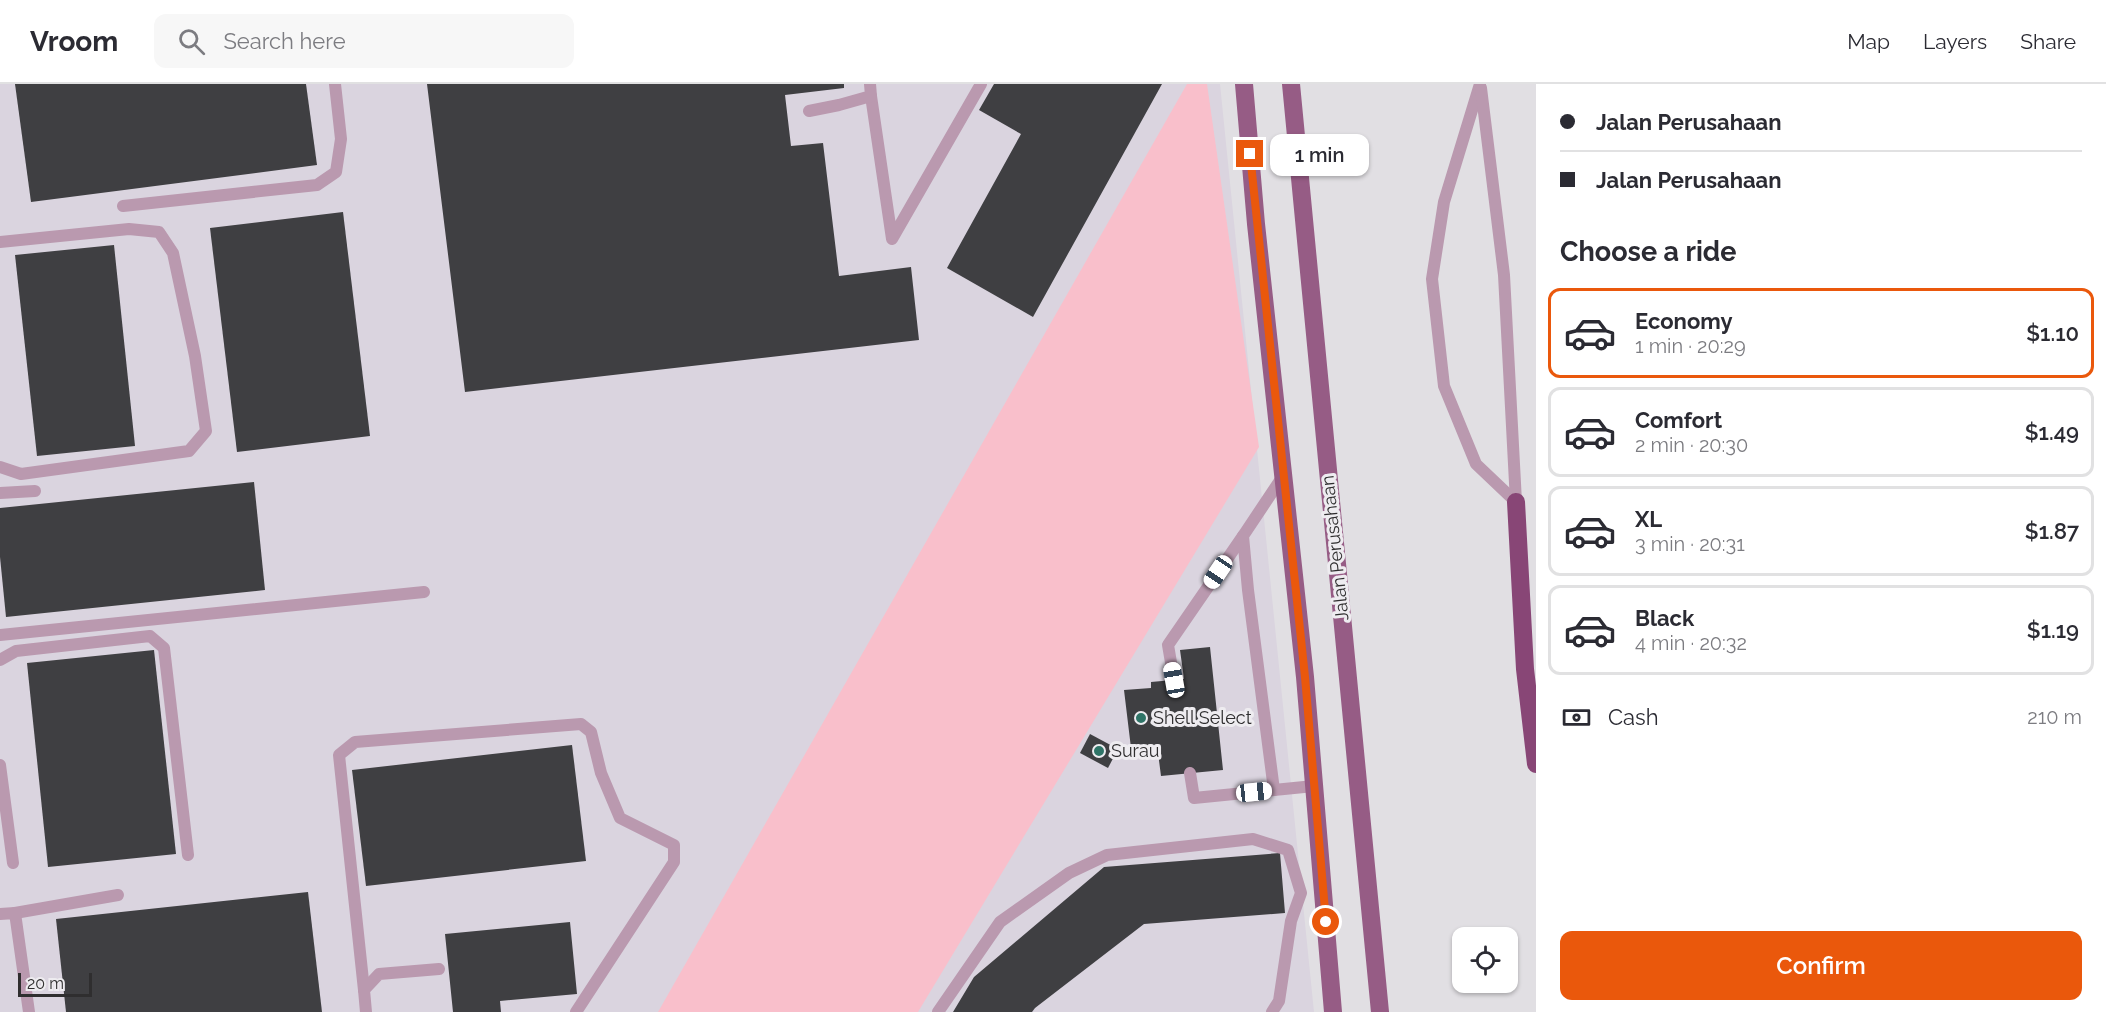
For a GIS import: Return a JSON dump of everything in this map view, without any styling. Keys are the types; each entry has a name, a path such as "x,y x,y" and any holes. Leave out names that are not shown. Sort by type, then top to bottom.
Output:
{"highway":[{"path":"1516,502 1525,669 1536,764"}],"main road":[{"path":"1244,84 1256,224 1314,786 1333,1012"},
{"name":"Jalan Perusahaan","path":"1291,84 1380,1012"}],"lane":[{"path":"123,206 317,185 336,172 341,139 335,84"},
{"path":"809,111 839,105 871,90 892,239 981,84"},
{"path":"1480,84 1504,275 1516,502"},
{"path":"1480,84 1444,202 1432,279 1444,386 1476,464 1516,502"},
{"path":"0,242 129,229 159,232 173,253 195,356 206,431 189,451 21,474 0,467"},
{"path":"1174,680 1168,645 1283,476"},
{"path":"0,493 35,490"},
{"path":"1243,536 1274,790"},
{"path":"0,634 424,592"},
{"path":"0,660 16,651 150,636 164,648 188,855"},
{"path":"366,1012 339,755 354,742 581,724 591,732 601,773 620,818 674,845 674,862 576,1012"},
{"path":"0,765 13,863"},
{"path":"1190,773 1194,798 1314,786"},
{"path":"938,1012 1000,922 1069,873 1107,855 1253,839 1288,850 1301,893 1291,921 1279,1001 1272,1012"},
{"path":"0,914 118,895"},
{"path":"15,913 29,1012"},
{"path":"364,990 379,974 439,969"}],"shaded area":[{"path":"0,84 1220,84 1314,1012 0,1012"},
{"path":"1187,84 1207,84 1259,447 918,1012 658,1012"}],"building":[{"path":"15,84 306,84 317,165 31,202"},
{"path":"427,84 844,84 844,88 785,95 791,146 823,143 839,276 911,267 919,340 465,392"},
{"path":"994,84 1162,84 1033,317 947,268 1021,134 979,110"},
{"path":"343,212 370,436 237,452 210,228"},
{"path":"114,245 135,446 37,456 15,255"},
{"path":"254,482 265,590 6,617 0,557 0,508"},
{"path":"1210,647 1223,770 1161,776 1157,745 1131,748 1124,690 1151,688 1151,682 1184,679 1180,650"},
{"path":"154,650 176,854 48,867 27,663"},
{"name":"Surau","path":"1090,734 1118,749 1108,768 1080,753"},
{"path":"572,745 586,861 366,886 352,770"},
{"path":"1280,853 1285,913 1144,924 1032,1012 953,1012 974,977 1104,867"},
{"path":"308,892 322,1012 66,1012 56,919"},
{"path":"570,922 577,994 500,1001 501,1012 453,1012 445,934"}],"place":[{"name":"Shell Select","path":"1141,718"},
{"name":"Surau","path":"1099,751"}],"route":[{"path":"1250,154 1305,677 1326,922"}]}
